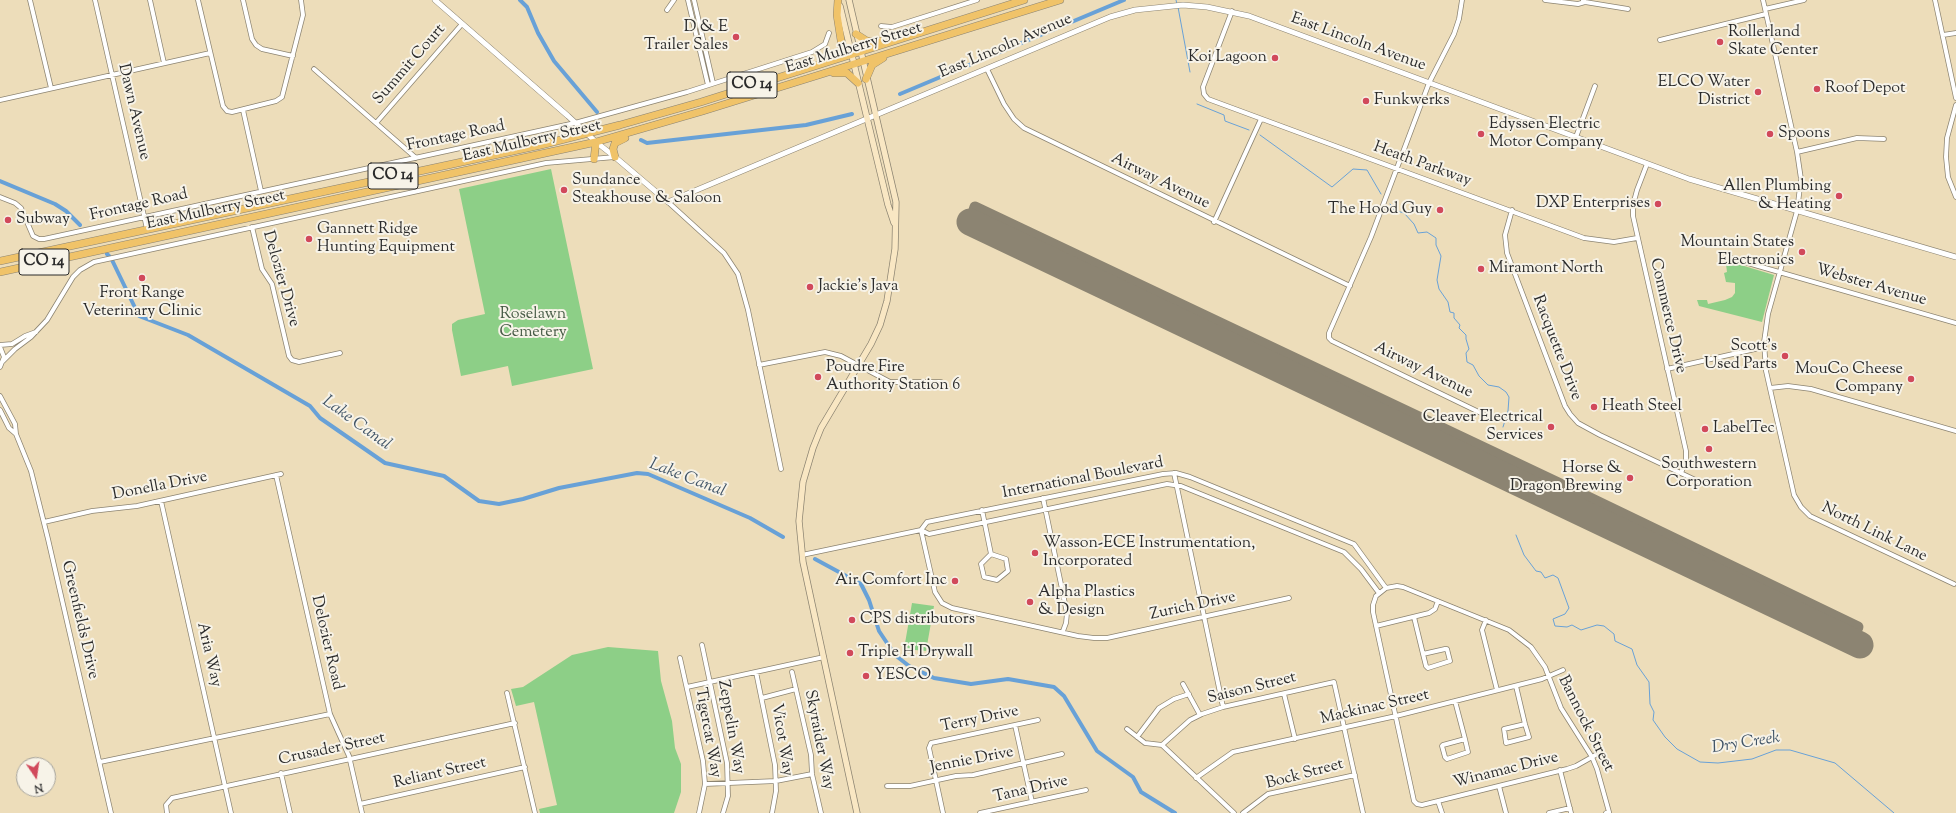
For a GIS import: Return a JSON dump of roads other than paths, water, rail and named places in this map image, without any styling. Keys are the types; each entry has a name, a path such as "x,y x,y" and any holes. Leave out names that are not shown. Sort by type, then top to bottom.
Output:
{"highway":[{"path":"759,83 832,56 839,52 843,44 837,15 839,0"},
{"name":"East Mulberry Street","path":"0,261 586,133 687,106 1024,0"},
{"name":"East Mulberry Street","path":"0,272 596,142 1060,0"},
{"path":"856,34 867,41 878,42 951,19 966,18"},
{"path":"866,79 870,68 879,60 929,43 950,34"},
{"path":"747,97 762,96 836,73 847,73 858,83"},
{"path":"615,157 614,146 617,142 649,127"},
{"path":"594,159 596,142"},
{"path":"0,276 34,268 51,261"}],"main road":[{"path":"839,0 866,119 895,227"},
{"path":"849,0 866,79 896,202 895,249 887,300 871,344 822,428 809,457 800,499 799,529 802,554 857,813"}],"street":[{"path":"30,0 51,88"},
{"name":"Dawn Avenue","path":"95,0 147,229"},
{"path":"150,0 164,63"},
{"path":"198,0 223,106 229,112 276,102 282,97 303,15 301,0"},
{"path":"244,0 252,39 256,45 262,49 293,56"},
{"path":"435,0 596,142 668,202 717,246 736,270 744,293 781,469"},
{"path":"667,10 674,0"},
{"path":"688,0 708,85"},
{"path":"694,0 714,83"},
{"path":"881,26 892,27 977,0"},
{"path":"1350,286 1397,169 1429,83 1454,34 1459,19 1462,0"},
{"path":"1545,0 1578,4 1584,1 1628,9"},
{"name":"North Link Lane","path":"1763,0 1797,152 1801,179 1797,211 1768,314 1764,347 1766,371 1792,488 1801,507 1816,518 1954,584"},
{"path":"1765,9 1804,0"},
{"path":"1935,0 1956,98"},
{"name":"East Lincoln Avenue","path":"668,202 1110,17 1135,10 1178,5 1208,7 1232,11 1689,179 1956,257"},
{"name":"Heath Parkway","path":"1232,11 1203,87 1204,94 1208,99 1595,241 1614,242 1637,238"},
{"path":"1660,40 1766,14"},
{"name":"Summit Court","path":"376,123 462,24"},
{"name":"Frontage Road","path":"0,197 15,203 21,208 28,219 32,233 39,239 575,123 708,85 818,50 825,44 829,33"},
{"path":"1943,36 1956,33"},
{"path":"0,100 210,53"},
{"name":"Airway Avenue","path":"988,69 1004,104 1014,119 1024,128 1214,222 1350,286 1329,333 1329,338 1332,341 1485,415"},
{"path":"314,70 416,158"},
{"path":"1576,137 1595,86"},
{"path":"1956,105 1947,138 1946,157 1948,177 1956,197"},
{"path":"243,110 261,191"},
{"path":"1214,222 1261,119"},
{"path":"1797,152 1857,138 1884,139"},
{"path":"0,367 3,361 47,320 69,283 80,270 102,260 546,163 615,157"},
{"name":"Commerce Drive","path":"1647,164 1633,205 1637,238 1686,451 1686,460 1681,473"},
{"name":"Racquette Drive","path":"1512,210 1506,235 1507,253 1565,406 1570,414 1578,423 1592,431 1704,484 1707,484"},
{"name":"Delozier Drive","path":"252,227 262,269 272,284 289,356 292,360 299,362 340,353"},
{"path":"149,239 151,249"},
{"name":"Webster Avenue","path":"1727,257 1956,322"},
{"path":"3,361 3,353 0,346 10,345 36,331"},
{"path":"1667,369 1764,347"},
{"path":"759,365 825,352 841,356 890,382 941,382"},
{"path":"1770,388 1788,386 1811,389 1956,431"},
{"path":"0,396 15,424 16,434"},
{"path":"0,410 10,428 16,434"},
{"name":"Greenfields Drive","path":"16,434 31,471 44,522 111,813"},
{"path":"1174,473 1223,707"},
{"name":"International Boulevard","path":"921,530 927,522 1174,473 1190,477 1354,544 1382,591"},
{"name":"Donella Drive","path":"44,522 92,511 137,506 278,474"},
{"name":"Delozier Road","path":"278,474 330,714 350,759 362,813"},
{"name":"International Boulevard","path":"802,554 921,530 929,534 1167,484 1176,485 1344,552 1382,591"},
{"path":"1043,498 1067,613 1066,623 1062,631"},
{"name":"Aria Way","path":"161,501 231,813"},
{"path":"982,510 991,554"},
{"name":"Zurich Drive","path":"921,530 935,592 942,603 952,608 1094,638 1107,638 1289,598"},
{"path":"991,554 1006,559 1008,571 997,580 984,577 981,564 991,554"},
{"name":"Bannock Street","path":"1382,591 1397,586 1404,587 1486,620 1521,637 1539,657 1560,708 1592,757 1600,778 1608,813"},
{"path":"1382,591 1373,605 1376,626 1396,716"},
{"path":"1376,626 1432,612 1438,601"},
{"path":"1414,617 1423,654 1426,666 1428,668 1450,661 1447,649 1423,654"},
{"path":"1486,620 1482,630 1497,690"},
{"name":"Zeppelin Way","path":"702,645 727,763 728,796 723,813"},
{"path":"687,687 824,657"},
{"name":"Tigercat Way","path":"680,658 703,761 705,784 699,813"},
{"name":"Mackinac Street","path":"1196,778 1233,752 1396,716 1548,678 1564,670"},
{"name":"Vicot Way","path":"756,672 775,765 776,791 772,813"},
{"name":"Skyraider Way","path":"792,672 811,755 812,774 821,813"},
{"name":"Saison Street","path":"1162,745 1190,720 1200,715 1223,707 1334,682 1345,727"},
{"path":"1183,684 1200,715"},
{"path":"1516,686 1525,724 1527,738 1506,742 1504,729 1525,724"},
{"path":"762,698 796,690"},
{"path":"507,693 535,813"},
{"path":"1138,737 1159,708 1174,699 1189,694"},
{"path":"1284,694 1295,739"},
{"path":"1455,701 1465,739 1468,752 1467,754 1447,759 1444,757 1443,745 1465,739"},
{"path":"100,762 330,714"},
{"name":"Winamac Drive","path":"1396,716 1414,801 1417,804 1438,801 1576,766 1599,753"},
{"name":"Terry Drive","path":"936,780 929,745 934,742 1038,720"},
{"name":"Crusader Street","path":"167,813 166,806 172,798 515,723"},
{"path":"1015,725 1032,802"},
{"path":"1345,727 1363,813"},
{"path":"1127,729 1145,743 1162,745 1234,813"},
{"name":"Jennie Drive","path":"887,786 910,786 956,776 973,775 1062,754"},
{"name":"Reliant Street","path":"360,804 525,767"},
{"path":"1560,770 1571,813"},
{"path":"281,774 290,813"},
{"path":"705,784 776,781 812,774"},
{"name":"Bock Street","path":"1243,813 1268,794 1355,775"},
{"path":"936,780 943,813"},
{"path":"1499,786 1506,813"},
{"name":"Tana Drive","path":"980,813 1086,790"},
{"path":"1438,801 1442,813"},
{"path":"1549,813 1570,808"}],"waterway":[{"path":"520,0 527,7 538,33 554,61 597,112"},
{"path":"900,94 1124,0"},
{"name":"Dry Creek","path":"1176,0 1177,4"},
{"name":"Dry Creek","path":"1178,7 1190,72"},
{"name":"Dry Creek","path":"1197,104 1224,115 1225,121 1249,130"},
{"path":"641,140 647,143 806,125 852,114"},
{"name":"Dry Creek","path":"1260,135 1332,187 1353,169 1367,170 1381,194"},
{"name":"Lake Canal","path":"0,181 55,204 66,211 80,225"},
{"name":"Dry Creek","path":"1390,204 1394,210 1404,213 1414,224 1418,233 1427,232 1436,238 1436,245 1441,256 1437,280 1439,289 1448,302 1450,312 1454,313 1454,318 1460,325 1459,328 1466,335 1469,349 1466,353 1467,362 1473,365 1479,376 1488,385 1499,387 1506,392 1509,397 1508,411 1503,427"},
{"name":"Lake Canal","path":"112,260 139,316 188,335 310,406 320,418 385,463 444,476 479,501 499,504 523,499 559,488 637,473 648,474 750,518 783,537"},
{"name":"Dry Creek","path":"1516,535 1524,555 1536,571 1541,572 1545,578 1553,575 1558,578 1569,608 1565,614 1553,619 1555,626 1567,627 1572,625 1581,630 1597,625 1604,626 1614,634 1615,641 1632,649 1637,665 1649,682 1650,704 1654,712 1653,720 1665,737 1677,749 1700,762 1718,763 1752,759 1776,750 1790,750 1835,763 1894,813"},
{"name":"Lake Canal","path":"815,559 861,584 869,600 879,631 895,655 909,666 934,678 971,684 1008,679 1054,687 1064,696 1097,751 1133,777 1141,792 1175,813"}],"place":[{"name":"D & E Trailer Sales","path":"736,37"},
{"name":"Rollerland Skate Center","path":"1720,42"},
{"name":"Koi Lagoon","path":"1275,58"},
{"name":"Roof Depot","path":"1817,89"},
{"name":"ELCO Water District","path":"1758,92"},
{"name":"Funkwerks","path":"1366,101"},
{"name":"Edyssen Electric Motor Company","path":"1481,134"},
{"name":"Spoons","path":"1770,134"},
{"name":"Sundance Steakhouse & Saloon","path":"564,190"},
{"name":"Allen Plumbing & Heating","path":"1839,196"},
{"name":"DXP Enterprises","path":"1658,204"},
{"name":"The Hood Guy","path":"1440,210"},
{"name":"Subway","path":"8,220"},
{"name":"Gannett Ridge Hunting Equipment","path":"309,239"},
{"name":"Mountain States Electronics","path":"1802,252"},
{"name":"Miramont North","path":"1481,269"},
{"name":"Front Range Veterinary Clinic","path":"142,278"},
{"name":"Jackie's Java","path":"810,287"},
{"name":"Scott's Used Parts","path":"1785,356"},
{"name":"Poudre Fire Authority Station 6","path":"818,377"},
{"name":"MouCo Cheese Company","path":"1911,379"},
{"name":"Heath Steel","path":"1594,407"},
{"name":"Cleaver Electrical Services","path":"1551,427"},
{"name":"LabelTec","path":"1705,429"},
{"name":"Southwestern Corporation","path":"1709,449"},
{"name":"Horse & Dragon Brewing","path":"1630,478"},
{"name":"Wasson-ECE Instrumentation, Incorporated","path":"1035,553"},
{"name":"Air Comfort Inc","path":"955,581"},
{"name":"Alpha Plastics & Design","path":"1030,602"},
{"name":"CPS distributors","path":"852,620"},
{"name":"Triple H Drywall","path":"850,653"},
{"name":"YESCO","path":"866,676"}],"park label":[{"name":"Roselawn Cemetery","path":"533,324"}]}
